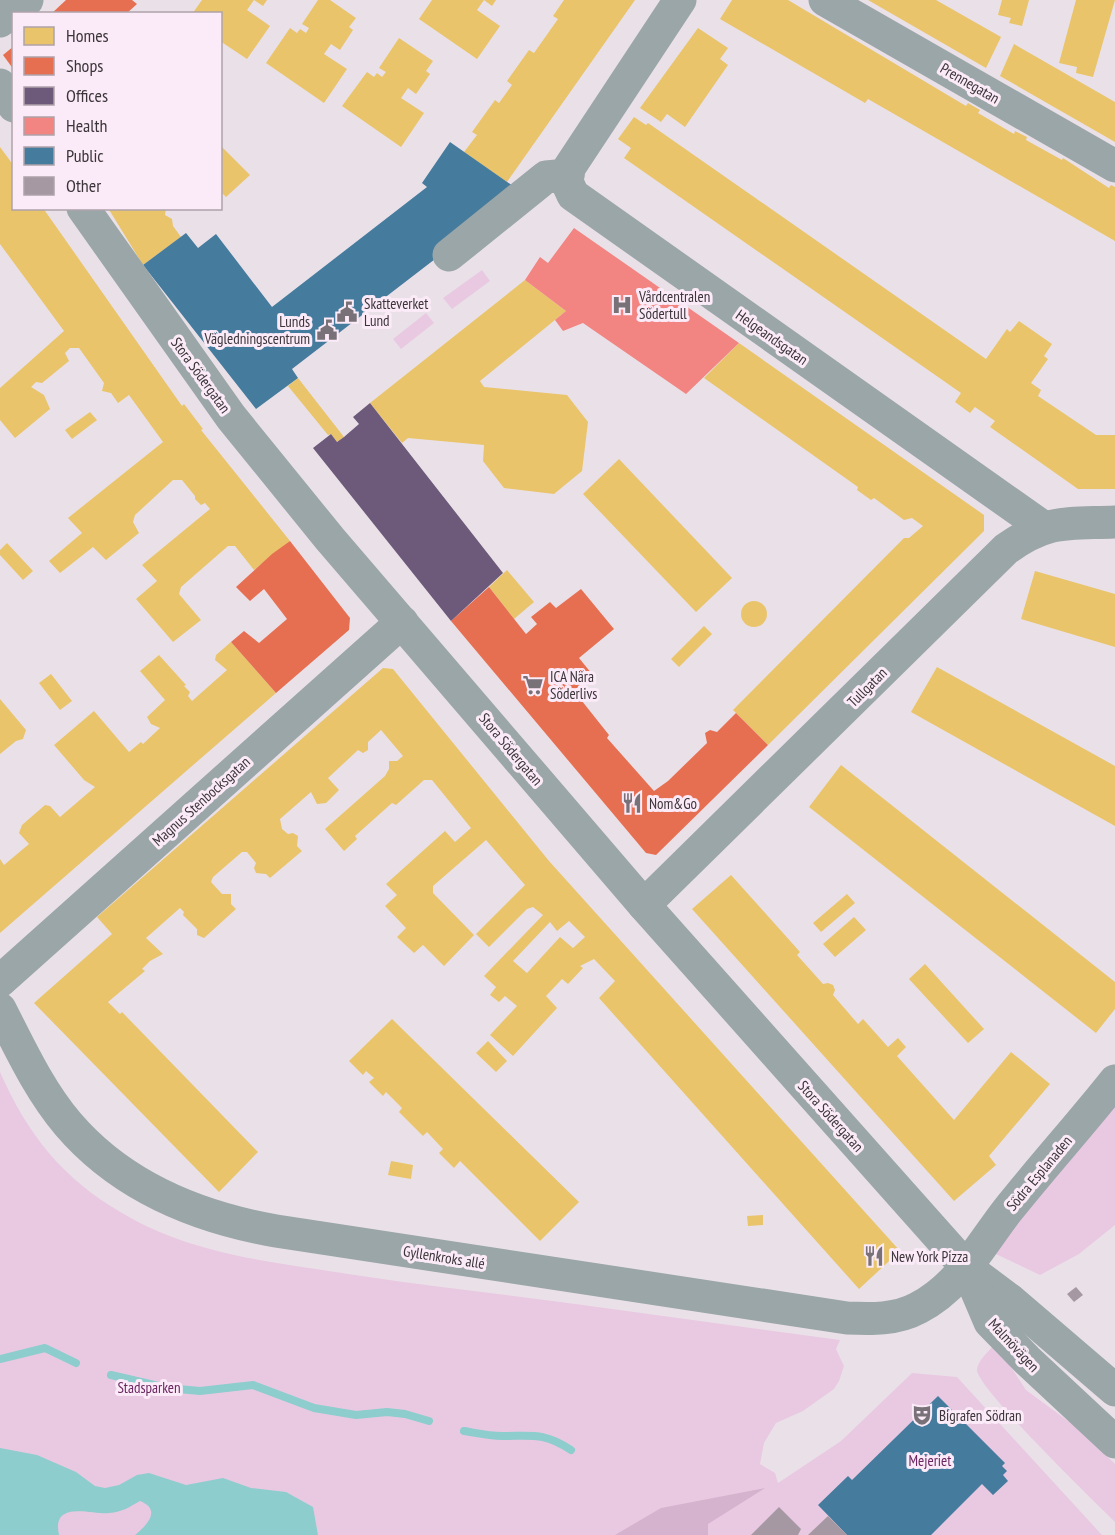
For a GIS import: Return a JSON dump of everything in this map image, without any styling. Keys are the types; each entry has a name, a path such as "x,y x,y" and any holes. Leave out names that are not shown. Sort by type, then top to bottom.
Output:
{"street":[{"path":"0,21 27,0"},
{"path":"450,256 546,177 568,175 569,168 585,141 680,0"},
{"name":"Prennegatan","path":"825,0 1115,166"},
{"path":"0,85 12,103"},
{"name":"Helgeandsgatan","path":"568,175 567,182 573,195 586,206 1042,527"},
{"name":"Stora Södergatan","path":"84,210 231,417 402,622 644,906 967,1268"},
{"name":"Tullgatan","path":"644,906 1006,549 1042,527 1066,523 1115,522"},
{"name":"Magnus Stenbocksgatan","path":"0,981 402,622"},
{"name":"Gyllenkroks allé","path":"0,1009 33,1074 68,1123 90,1146 122,1175 144,1187 201,1213 234,1224 847,1318 883,1318 910,1312 931,1300 967,1268"},
{"name":"Södra Esplanaden","path":"967,1268 1007,1211 1115,1082"},
{"name":"Malmövägen","path":"967,1268 1010,1300 1115,1390"},
{"name":"Malmövägen","path":"967,1268 990,1322 1115,1442"}],"green space":[{"path":"482,270 490,281 452,309 443,298"},
{"path":"426,313 434,323 401,349 393,339"},
{"name":"Stadsparken","path":"0,1072 22,1116 64,1170 122,1213 168,1236 192,1244 241,1256 357,1275 840,1340 836,1349 844,1366 834,1389 803,1411 776,1423 764,1443 760,1464 775,1473 778,1483 841,1441 912,1373 957,1377 1102,1535 0,1535"},
{"path":"1115,1081 1115,1225 1079,1254 1040,1275 981,1247"},
{"path":"992,1347 1005,1358 1026,1390 1079,1429 1115,1464 1115,1522 1015,1421 982,1381 977,1367"}],"shaded area":[{"path":"765,1488 708,1524 708,1535 615,1535 661,1508"}],"water":[{"path":"0,1448 37,1455 76,1472 95,1486 105,1488 119,1485 137,1475 149,1473 186,1485 223,1478 251,1488 286,1492 313,1507 318,1535 135,1535 148,1522 151,1513 147,1505 140,1501 126,1509 114,1512 75,1511 67,1513 61,1517 58,1524 59,1535 0,1535"}],"building: Homes":[{"path":"202,0 254,0 247,10 270,26 247,59 222,42 222,12 193,12"},
{"path":"254,0 267,0 263,6"},
{"path":"318,0 330,0 356,18 349,27 353,30 340,50 331,44 324,54 347,69 324,103 266,63 290,28 297,33 300,29 306,33 309,28 302,24"},
{"path":"432,0 484,0 477,10 500,26 477,59 419,19"},
{"path":"484,0 496,0 492,6"},
{"path":"564,0 635,0 507,182 464,152 477,135 472,132 495,100 499,103 512,85 507,81 529,50 534,53 558,19 553,16"},
{"path":"732,0 788,0 966,106 968,103 980,110 978,113 1014,134 1015,131 1027,137 1026,140 1062,160 1063,158 1109,188 1111,185 1115,187 1115,241 868,99 865,103 720,19"},
{"path":"868,0 936,0 1001,37 986,68"},
{"path":"1002,0 1029,0 1022,26 1009,23 1011,18 998,15"},
{"path":"1076,0 1115,0 1093,77 1076,73 1077,67 1059,63"},
{"path":"698,28 728,48 720,59 728,65 685,127 667,114 661,122 640,108"},
{"path":"399,38 433,61 426,71 430,74 416,94 408,88 401,98 424,113 401,147 342,106 367,72 374,77 377,73 382,77 386,72 379,68"},
{"path":"1014,44 1115,102 1115,142 1000,76"},
{"path":"634,117 646,125 648,123 986,359 1007,329 1010,332 1019,321 1052,344 1044,356 1048,359 1031,383 1041,390 1038,396 1096,435 1115,435 1115,489 1078,489 990,427 995,421 975,407 970,413 955,402 961,393 624,158 631,148 618,139"},
{"path":"0,147 12,163 12,210 44,210 182,406 184,404 203,429 201,430 290,541 254,570 235,546 228,546 181,587 179,594 201,620 173,642 136,599 157,581 142,565 210,509 205,503 201,505 195,499 182,480 173,480 135,515 133,522 139,533 106,560 93,547 60,573 49,561 82,533 68,518 163,442 129,395 118,403 111,393 102,391 104,383 79,348 70,348 65,353 69,361 42,383 36,382 31,387 44,395 50,409 15,438 0,420 0,388 64,331 0,244"},
{"path":"222,147 250,175 226,197 222,193"},
{"path":"109,210 166,210 165,215 172,219 173,226 181,237 143,265"},
{"path":"525,280 566,311 480,381 484,387 567,395 588,422 582,471 554,494 504,488 483,461 484,445 408,438 402,443 370,403"},
{"path":"739,343 984,515 984,531 768,745 733,710 904,538 909,538 923,526 912,518 904,520 874,498 871,500 857,490 858,487 704,378"},
{"path":"298,378 344,437 337,442 331,434 328,435 288,386"},
{"path":"90,412 97,420 72,439 65,430"},
{"path":"619,459 732,578 696,612 583,494"},
{"path":"7,543 33,571 23,580 0,555 0,550"},
{"path":"507,570 534,602 514,619 489,587"},
{"path":"1035,571 1115,594 1115,647 1021,619"},
{"path":"754,601 763,605 767,614 763,623 754,627 745,623 741,614 745,605"},
{"path":"704,626 712,634 679,667 671,659"},
{"path":"231,642 276,693 0,933 0,859 4,865 29,844 19,833 22,825 45,805 50,806 60,817 95,787 84,780 54,745 94,711 129,752 141,742 143,744 160,728 151,724 147,717 165,700 140,671 159,655 186,685 184,686 190,692 188,696 192,701 227,670 215,660 216,655"},
{"path":"937,667 1115,766 1115,826 911,712"},
{"path":"383,668 393,669 549,861 900,1251 859,1289 599,998 615,981 594,959 580,966 583,968 568,984 562,979 546,996 557,1008 513,1056 490,1035 517,1006 505,996 499,1002 490,995 496,987 484,976 543,915 533,907 527,909 489,947 476,934 525,885 486,840 433,886 433,893 474,935 444,966 423,945 414,953 397,937 406,928 385,906 397,895 386,884 445,831 455,842 471,828 432,780 424,780 396,805 392,803 355,836 357,839 344,851 325,829 385,776 389,769 389,761 397,761 403,756 381,730 368,742 368,750 363,753 358,750 328,778 339,790 326,803 317,804 311,792 280,819 282,829 288,834 293,833 298,836 297,846 302,851 270,878 266,874 256,873 254,868 256,863 247,852 242,852 213,877 211,882 222,894 231,894 231,904 236,909 204,938 197,935 197,929 183,915 184,912 180,908 146,938 163,954 150,961 142,969 145,971 108,1002 120,1014 122,1012 258,1152 219,1192 34,1003 112,934 97,917","holes":["569,921 585,937 573,948 560,937 527,973 513,961 550,922 557,931"]},
{"path":"51,674 72,701 60,710 39,683"},
{"path":"0,699 26,730 23,739 16,741 0,754"},
{"path":"841,765 1115,982 1115,1009 1096,1033 809,807"},
{"path":"731,875 800,952 797,955 823,984 833,985 835,990 833,995 858,1024 863,1019 888,1047 898,1038 906,1047 897,1056 954,1120 1011,1052 1050,1084 989,1156 996,1165 954,1201 692,909"},
{"path":"847,894 855,903 821,932 813,923"},
{"path":"854,917 866,930 835,957 823,944"},
{"path":"925,964 984,1029 968,1043 909,979"},
{"path":"392,1019 579,1202 540,1241 460,1161 454,1168 439,1153 443,1149 427,1132 423,1136 399,1112 402,1108 386,1092 383,1096 369,1082 374,1078 366,1071 363,1075 349,1061"},
{"path":"488,1041 507,1061 496,1072 476,1053"},
{"path":"391,1161 413,1165 411,1179 388,1175"},
{"path":"763,1215 763,1225 748,1226 747,1216"}],"building: Shops":[{"path":"66,0 132,0 137,4 128,12 53,12"},
{"path":"12,48 12,67 3,55"},
{"path":"290,541 350,618 349,630 276,693 231,642 244,631 259,643 287,619 264,589 250,601 236,587"},
{"path":"489,587 526,634 537,624 531,617 550,602 556,608 581,589 614,629 579,658 592,674 574,691 609,735 607,738 654,791 668,781 707,743 705,733 710,730 717,732 736,713 768,745 656,855 646,853 451,621"}],"building: Offices":[{"path":"370,403 503,573 451,621 313,448 331,434 337,442 344,437 359,424 353,417"}],"building: Health":[{"name":"Vårdcentralen Södertull","path":"574,228 739,343 686,394 583,323 563,331 555,320 566,311 525,280 540,257 548,263"}],"building: Public":[{"path":"450,142 513,186 478,226 292,369 298,378 256,409 143,265 186,233 198,248 216,234 272,307 427,187 422,183"},
{"name":"Mejeriet","path":"938,1396 1005,1463 1002,1466 1007,1471 1003,1475 1008,1481 993,1495 982,1484 931,1535 847,1535 818,1505 848,1476 852,1480"}],"building: Other":[{"path":"1076,1287 1083,1295 1074,1302 1067,1294"},
{"path":"779,1507 801,1529 798,1535 751,1535"},
{"path":"828,1516 847,1535 808,1535"}],"waterway":[{"path":"0,1359 45,1348 76,1363"},
{"path":"111,1375 167,1388 200,1391 253,1385 314,1408 356,1415 387,1412 405,1414 429,1421"},
{"path":"464,1431 497,1436 538,1436 553,1440 571,1450"}],"place":[{"name":"Vårdcentralen Södertull","path":"622,305"},
{"name":"Skatteverket Lund","path":"347,312"},
{"name":"Lunds Vägledningscentrum","path":"327,330"},
{"name":"ICA Nära Söderlivs","path":"533,685"},
{"name":"Nom&Go","path":"632,803"},
{"name":"New York Pizza","path":"874,1256"},
{"name":"Bigrafen Södran","path":"922,1415"}]}
